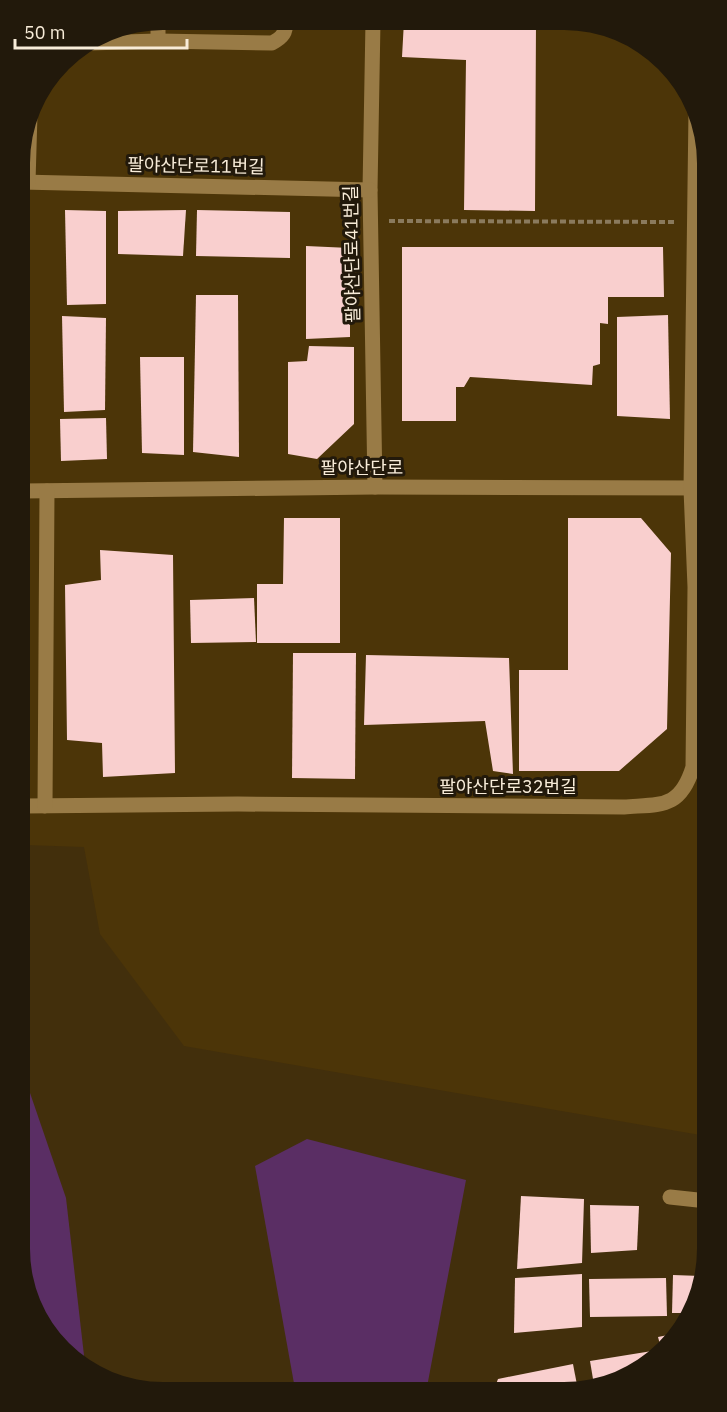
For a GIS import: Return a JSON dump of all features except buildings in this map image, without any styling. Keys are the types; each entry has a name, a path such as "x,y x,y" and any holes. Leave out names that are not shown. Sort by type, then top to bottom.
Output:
{"street":[{"path":"158,30 158,41"},
{"path":"107,42 272,43 282,38 286,30"},
{"name":"팔야산단로41번길","path":"374,30 370,190 375,487"},
{"path":"696,145 697,488"},
{"name":"팔야산단로11번길","path":"30,182 370,190"},
{"name":"팔야산단로","path":"30,491 375,487 697,488"},
{"name":"팔야산단로32번길","path":"30,806 237,804 624,807 660,805 674,798 688,784 693,767 697,488"},
{"path":"45,806 47,491"},
{"path":"669,1197 697,1200"}],"path":[{"path":"371,221 695,222"}],"shaded area":[{"path":"155,30 572,30 606,37 638,52 664,75 683,104 692,129 697,163 697,1134 184,1046 100,934 84,847 30,845 30,163 31,146 37,121 52,89 75,63 97,48 121,37"},
{"path":"30,1093 66,1198 84,1355 63,1337 52,1323 37,1291 33,1275 30,1257"},
{"path":"307,1139 466,1180 428,1382 294,1382 255,1166"}]}
